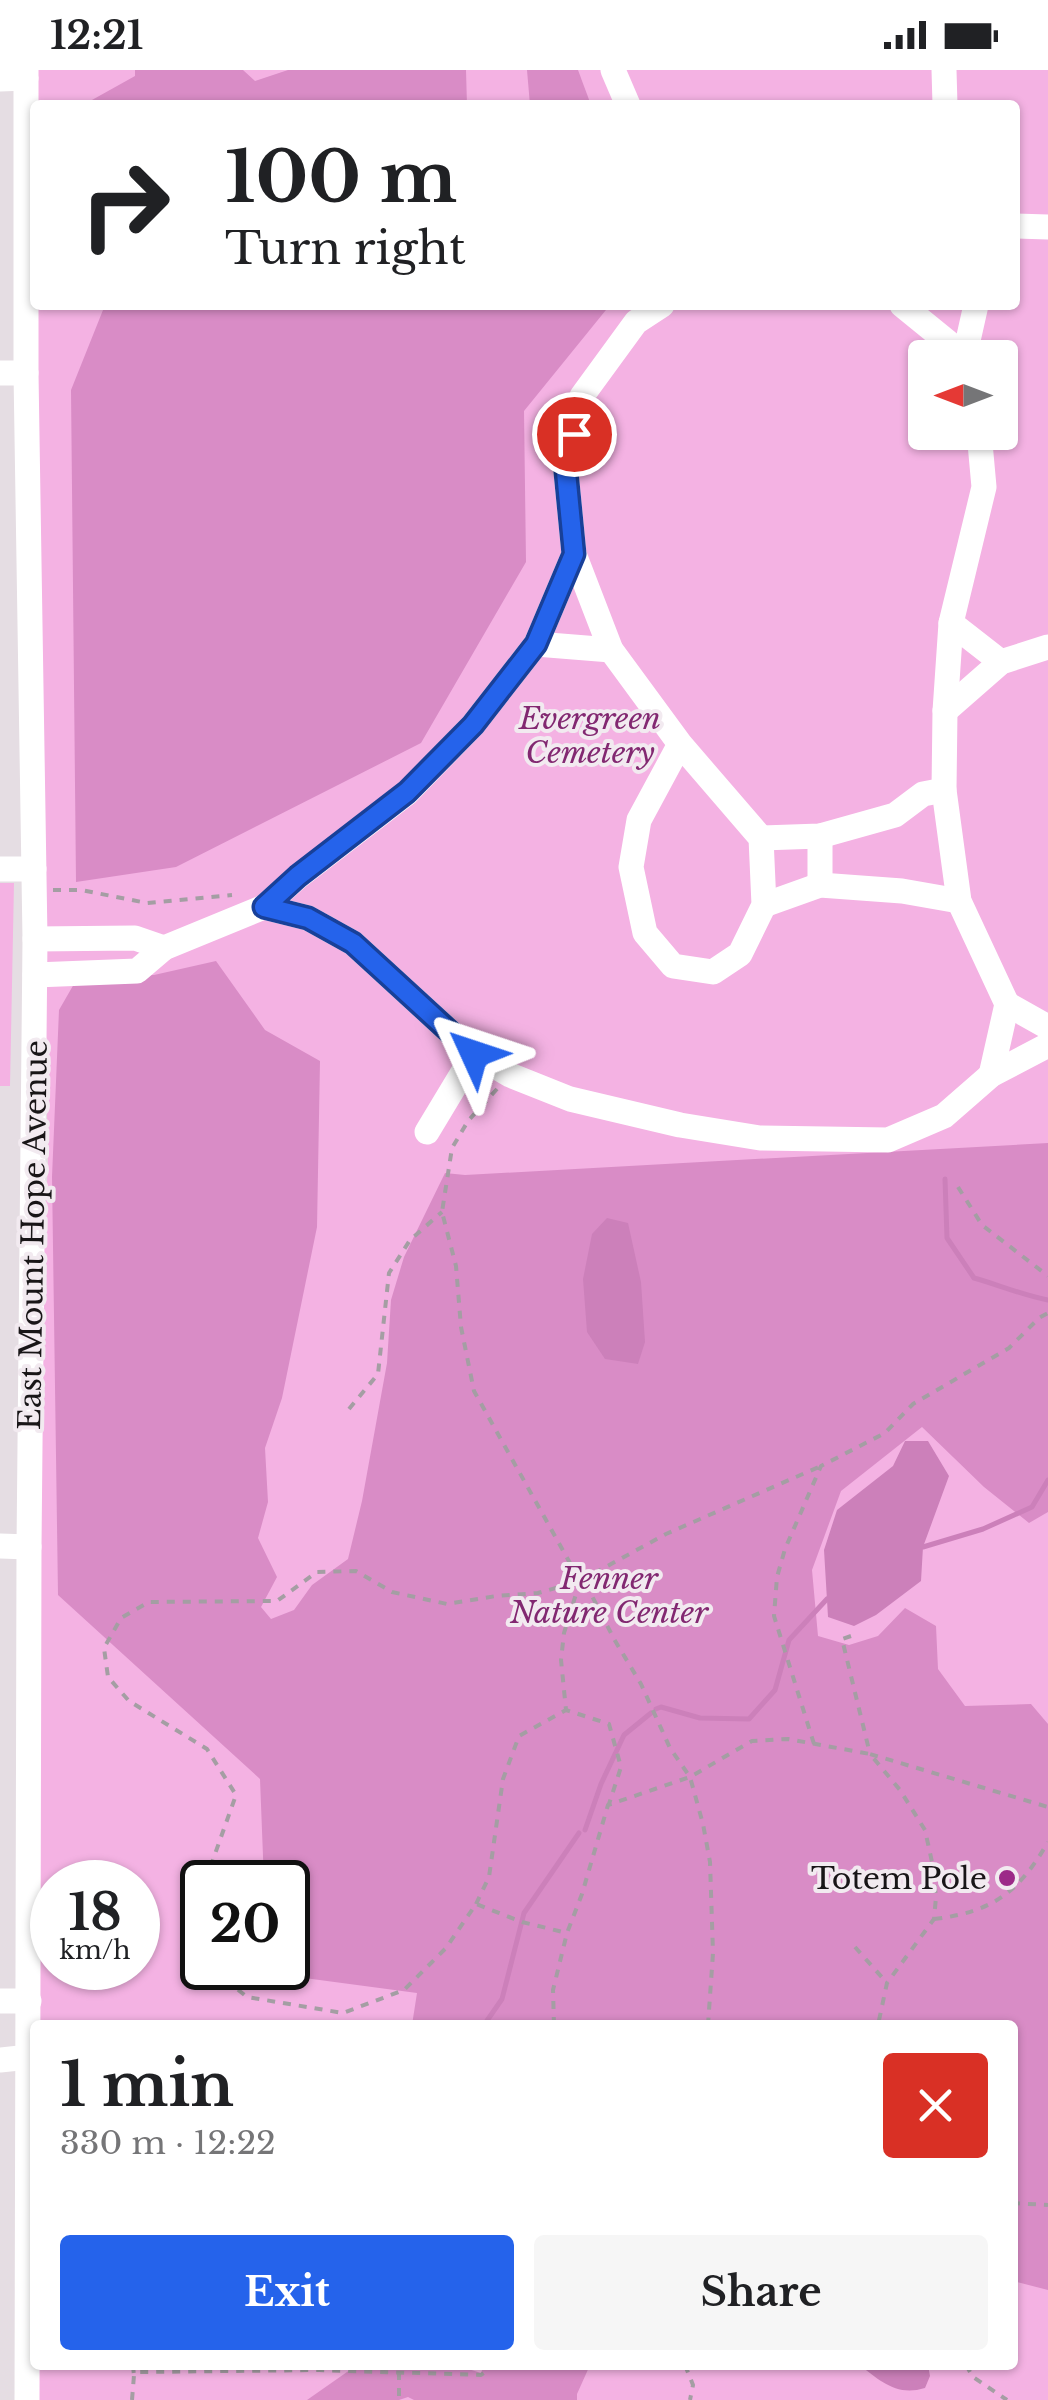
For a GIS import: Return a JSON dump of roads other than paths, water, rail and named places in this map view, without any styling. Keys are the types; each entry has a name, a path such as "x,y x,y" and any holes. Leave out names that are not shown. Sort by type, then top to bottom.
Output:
{"street":[{"path":"613,70 626,100"},
{"path":"944,70 945,100"},
{"name":"East Mount Hope Avenue","path":"17,76 13,373 36,939 29,1547 27,2400"},
{"path":"1020,226 1048,227"},
{"path":"654,310 636,322 582,396 566,472 574,554 611,650 680,744 761,838 764,904 740,954 713,972 674,966 645,933 631,867 639,820 680,744"},
{"path":"908,310 944,340"},
{"path":"968,340 975,310"},
{"path":"981,450 984,487 951,622 944,790 959,901 1008,1004 1048,1027"},
{"path":"35,975 136,971 164,948 264,907 407,792 473,725 536,644 574,554"},
{"path":"951,622 1001,662"},
{"path":"536,644 611,650"},
{"path":"945,711 1001,662 1048,647"},
{"path":"761,838 820,836 894,815 923,794 944,790"},
{"path":"820,836 820,885"},
{"path":"0,869 34,869"},
{"path":"764,904 820,885 902,891 959,901"},
{"path":"264,907 308,918 353,943 474,1054 510,1075 570,1099 680,1126 760,1138 888,1140 944,1116 991,1075 1048,1045"},
{"path":"36,939 135,938 164,948"},
{"path":"991,1075 1008,1004"},
{"path":"427,1132 474,1054"},
{"path":"0,1546 29,1547"},
{"path":"0,2001 29,2001"},
{"path":"0,2060 29,2057"}],"waterway":[{"path":"945,1179 947,1238 974,1278 1048,1300"},
{"path":"923,1547 983,1529 1032,1507 1048,1480"},
{"path":"656,1709 700,1718 749,1719 775,1690 789,1640 827,1599"},
{"path":"585,1830 624,1735 651,1713"},
{"path":"487,2020 502,1999 524,1913 579,1833"}],"place":[{"name":"Totem Pole","path":"1007,1878"}],"park label":[{"name":"Evergreen Cemetery","path":"590,735"},
{"name":"Fenner Nature Center","path":"609,1595"}]}
